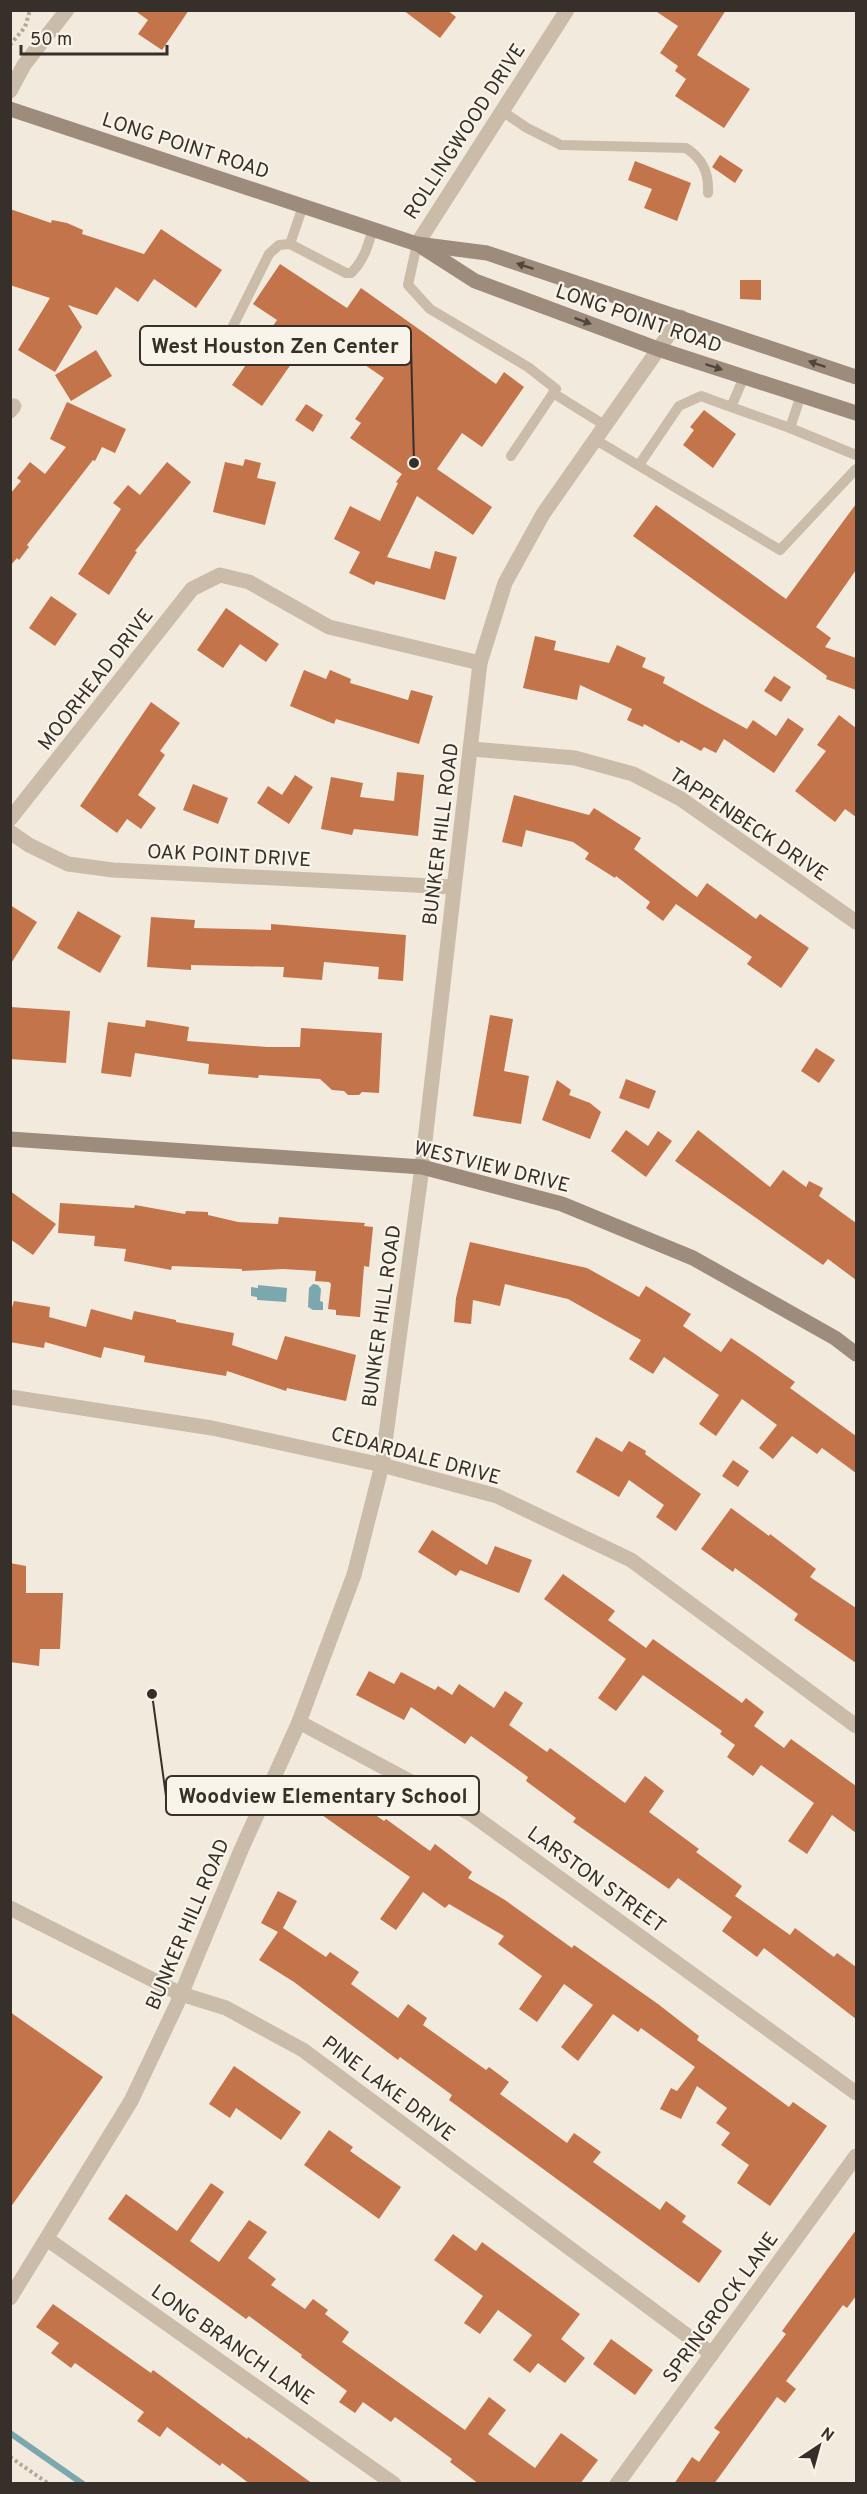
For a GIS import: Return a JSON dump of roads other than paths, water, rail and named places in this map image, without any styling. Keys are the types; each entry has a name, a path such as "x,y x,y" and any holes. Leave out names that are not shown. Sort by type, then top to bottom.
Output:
{"main road":[{"name":"LONG POINT ROAD","path":"10,109 417,244 487,253 856,377"},
{"name":"LONG POINT ROAD","path":"417,244 475,281 658,349 856,413"},
{"name":"WESTVIEW DRIVE","path":"10,1139 422,1167 562,1204 693,1258 835,1338 856,1354"}],"street":[{"path":"10,91 24,65 68,10"},
{"name":"ROLLINGWOOD DRIVE","path":"417,244 567,10"},
{"name":"BUNKER HILL ROAD","path":"10,2298 131,2101 181,1994 298,1722 354,1575 382,1465 422,1167 453,887 472,749 480,663 505,583 523,548 543,514 681,317"},
{"name":"MOORHEAD DRIVE","path":"10,819 192,589 220,575 249,582 329,627 480,663"},
{"name":"TAPPENBECK DRIVE","path":"472,749 575,758 633,774 681,799 856,922"},
{"name":"OAK POINT DRIVE","path":"10,832 29,845 68,864 113,870 453,887"},
{"name":"CEDARDALE DRIVE","path":"10,1397 212,1428 382,1465 497,1496 631,1560 856,1726"},
{"name":"LARSTON STREET","path":"298,1722 471,1814 856,2093"},
{"name":"PINE LAKE DRIVE","path":"10,1908 181,1994 226,2007 303,2050 712,2354"},
{"name":"SPRINGROCK LANE","path":"617,2484 856,2156"},
{"name":"LONG BRANCH LANE","path":"47,2239 394,2484"}],"lane":[{"path":"502,111 527,128 561,145 686,148 693,153 708,176 708,193"},
{"path":"290,244 303,206"},
{"path":"217,358 268,254 279,245 290,244 351,273 364,256 373,229"},
{"path":"417,244 408,285 430,309 528,366 556,389 511,456"},
{"path":"731,407 744,377"},
{"path":"554,393 606,426"},
{"path":"790,428 801,395"},
{"path":"639,465 679,406 701,396 856,455"},
{"path":"596,440 780,550 856,469"}],"water":[{"path":"313,1284 318,1285 321,1289 320,1301 323,1302 323,1310 313,1310 308,1307 309,1288"},
{"path":"258,1285 287,1288 286,1302 257,1300 257,1297 251,1296 251,1287 258,1288"}],"waterway":[{"path":"10,2433 83,2484"}],"place":[{"name":"West Houston Zen Center","path":"414,463"},
{"name":"Woodview Elementary School","path":"152,1694"}]}
